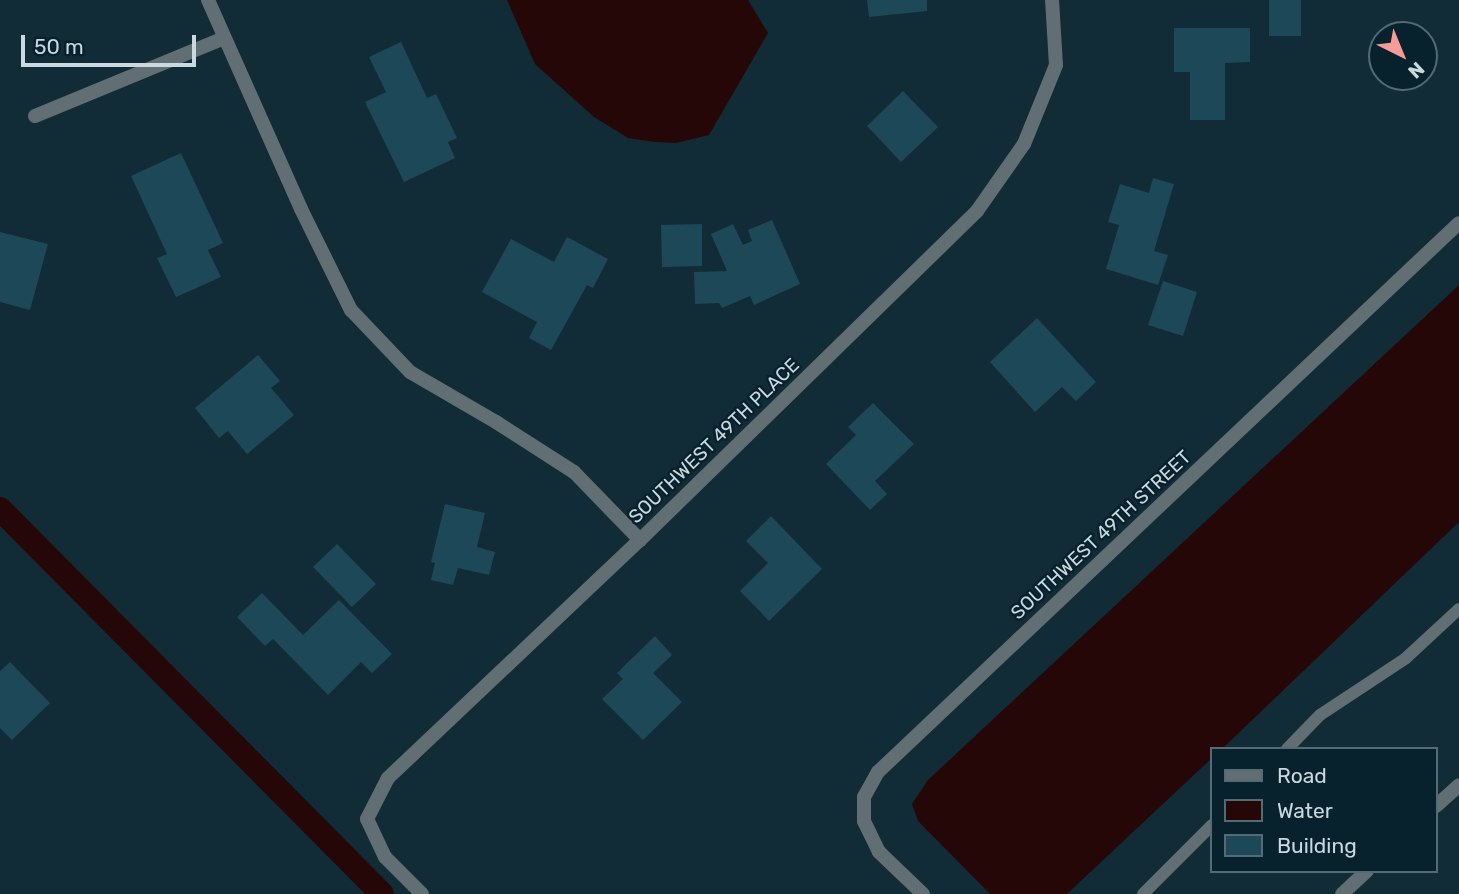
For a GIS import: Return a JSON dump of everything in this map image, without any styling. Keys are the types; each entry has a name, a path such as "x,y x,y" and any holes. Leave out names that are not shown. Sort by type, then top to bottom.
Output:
{"street":[{"path":"208,0 301,209 352,310 410,373 496,422 574,472 640,540"},
{"name":"SOUTHWEST 49TH PLACE","path":"422,894 385,857 367,818 388,778 640,540 977,211 1024,144 1056,65 1052,0"},
{"path":"35,117 224,38"},
{"name":"SOUTHWEST 49TH STREET","path":"923,894 879,852 864,821 864,797 878,772 1459,223"},
{"path":"1438,804 1459,785"},
{"path":"1342,894 1365,873"}],"lane":[{"path":"1289,747 1320,715 1406,658 1459,609"},
{"path":"1143,894 1210,827"}],"water":[{"path":"507,0 748,0 768,33 709,135 676,143 655,142 628,138 594,117 535,64"},
{"path":"1459,285 1459,522 1224,747 1210,747 1210,760 1067,894 990,894 918,821 912,804 928,780"}],"building":[{"path":"867,0 927,0 927,11 869,17"},
{"path":"1269,0 1301,0 1301,36 1269,36"},
{"path":"1174,28 1250,28 1250,62 1225,63 1225,120 1190,120 1190,72 1174,72"},
{"path":"401,42 427,98 436,94 457,138 448,142 455,158 404,182 365,102 386,92 369,57"},
{"path":"903,91 938,127 901,162 867,126"},
{"path":"181,153 223,243 208,250 221,277 176,297 157,258 167,254 131,176"},
{"path":"1153,178 1174,184 1154,251 1168,255 1158,285 1106,269 1119,225 1108,222 1120,184 1149,193"},
{"path":"772,220 800,284 754,305 750,296 722,308 719,303 695,304 694,272 727,271 711,234 733,224 743,245 752,241 748,230"},
{"path":"702,224 702,266 662,267 661,225"},
{"path":"0,232 48,244 30,310 0,302"},
{"path":"567,237 608,259 593,288 587,285 551,350 529,338 537,322 482,292 511,239 554,262"},
{"path":"1163,281 1197,292 1183,336 1148,325"},
{"path":"1037,318 1096,382 1076,401 1062,387 1035,412 990,362"},
{"path":"258,355 280,381 271,388 294,415 247,454 228,431 219,438 195,408"},
{"path":"873,403 914,444 875,481 887,494 870,510 826,464 856,435 848,427"},
{"path":"445,504 485,513 477,547 495,552 489,575 458,568 453,585 431,580 435,563 431,562"},
{"path":"771,516 822,569 769,621 740,591 768,563 746,541"},
{"path":"337,544 376,584 352,607 313,567"},
{"path":"262,593 303,635 339,600 392,654 372,673 361,662 328,695 273,639 265,646 237,617"},
{"path":"655,636 672,655 653,673 682,702 643,740 602,699 623,679 617,673"},
{"path":"10,662 50,703 12,740 0,728 0,671"}],"waterway":[{"path":"0,509 382,894"}]}
